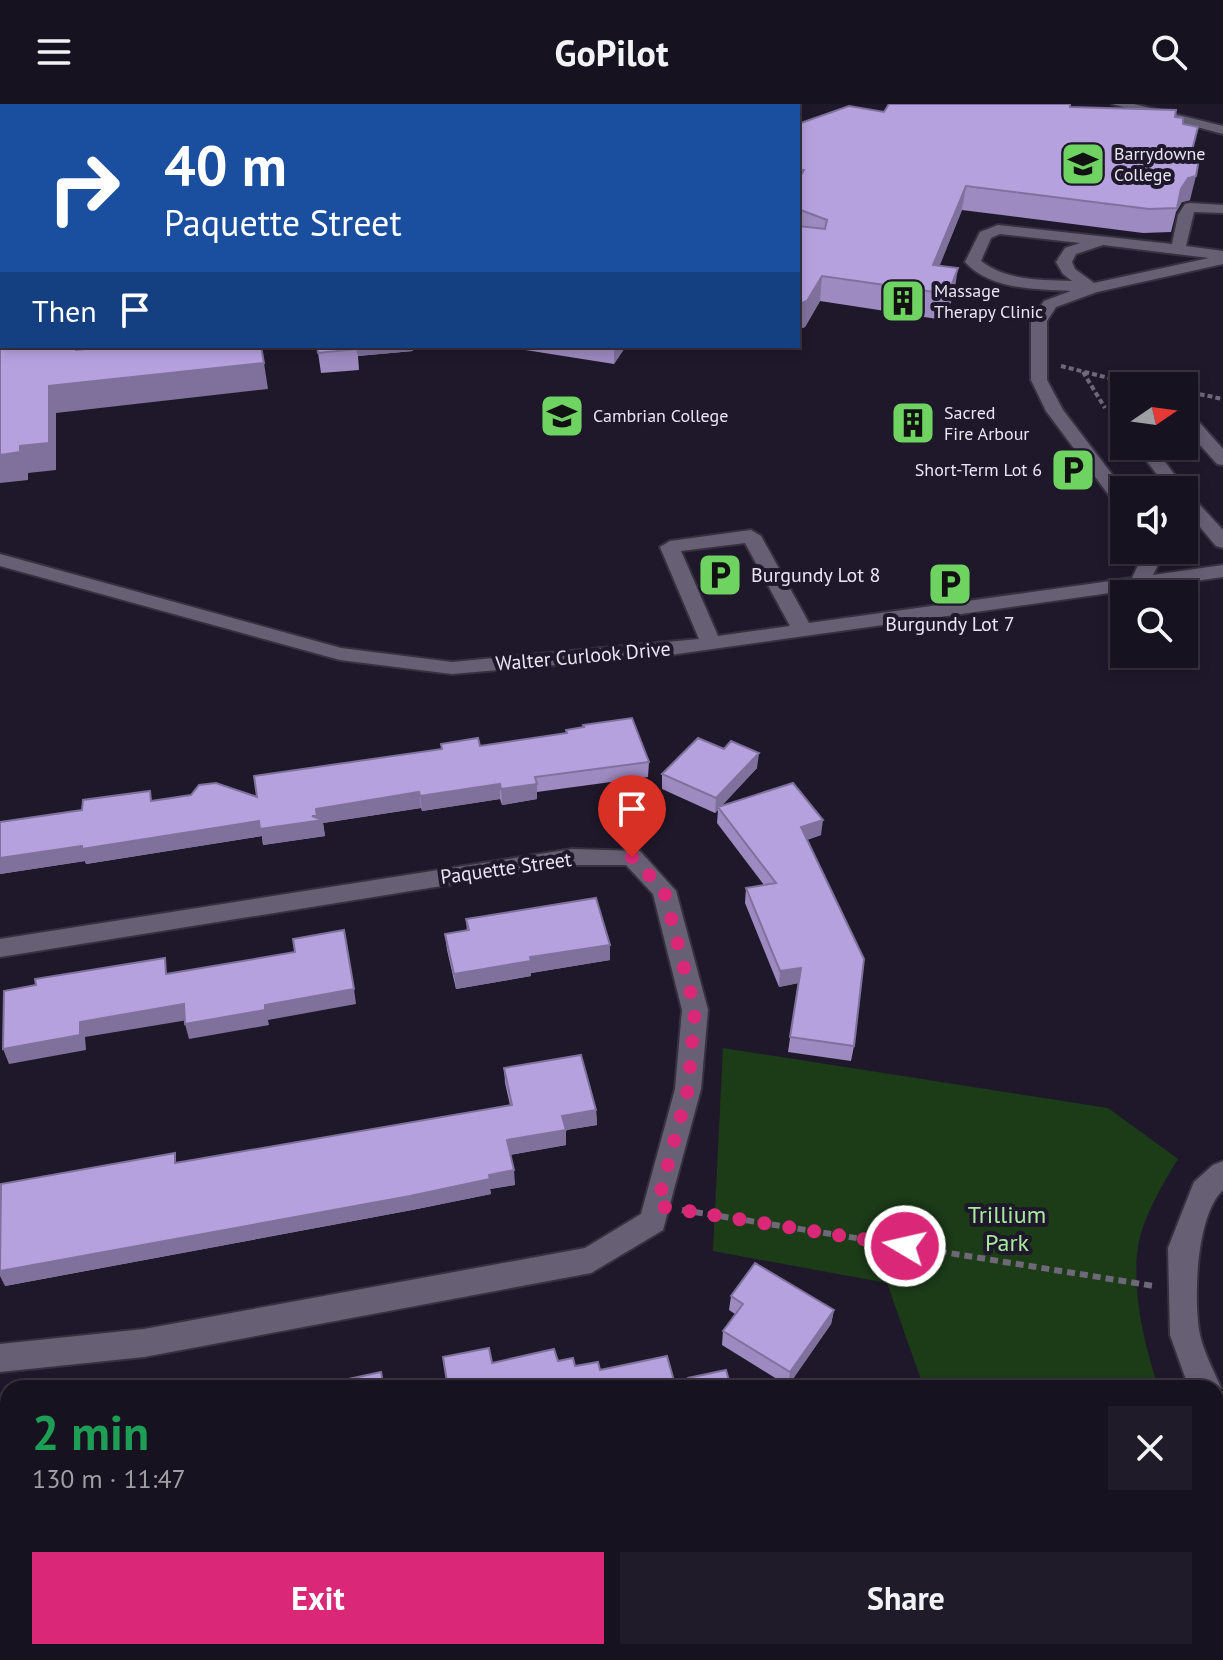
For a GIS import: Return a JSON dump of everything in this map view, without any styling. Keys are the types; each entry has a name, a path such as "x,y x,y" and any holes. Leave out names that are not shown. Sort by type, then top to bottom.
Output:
{"street":[{"path":"1118,104 1170,110 1219,129 1223,115"},
{"path":"1178,249 1185,215 1190,207 1223,209"},
{"path":"1092,288 1008,279 983,272 973,262 985,235 998,229 1223,257"},
{"path":"1092,288 1068,271 1064,262 1070,251 1099,242 1125,243"},
{"path":"1110,484 1055,411 1039,380 1039,321 1050,304 1092,288 1223,257"},
{"path":"1198,432 1223,460"},
{"path":"1155,460 1168,476"},
{"path":"1198,513 1223,542"},
{"path":"711,643 670,547 751,536 802,630"},
{"name":"Walter Curlook Drive","path":"0,560 340,654 452,668 711,643 1110,586"},
{"name":"Walter Curlook Drive","path":"1155,580 1223,571"},
{"name":"Paquette Street","path":"0,948 572,857 632,857 664,891 695,1010 688,1089 653,1221 591,1260 144,1343 0,1358"},
{"path":"1202,1380 1185,1335 1183,1248 1204,1190 1223,1173"}],"path":[{"path":"1039,360 1110,379"},
{"path":"1082,372 1104,407 1110,411"},
{"path":"1198,394 1223,399"},
{"path":"657,1206 1183,1291"}],"green space":[{"name":"Trillium Park","path":"723,1048 1108,1108 1178,1159 1147,1216 1137,1254 1140,1313 1156,1380 921,1380 887,1283 713,1251"}],"building":[{"path":"889,104 1070,104 1070,107 1176,110 1175,117 1183,118 1183,124 1198,127 1190,158 1199,159 1196,176 1188,178 1181,189 1177,208 1149,209 966,186 933,265 958,268 948,294 822,276 807,301 800,303 800,226 825,229 827,220 800,210 800,177 804,170 800,169 800,123 849,106 884,112"},
{"path":"0,348 261,348 264,363 49,386 49,443 20,446 20,452 0,455"},
{"path":"317,348 357,349 318,353"},
{"path":"632,718 649,762 535,777 537,784 501,789 500,784 420,796 419,792 316,809 317,816 312,816 323,820 260,829 259,821 82,849 82,846 0,858 0,822 82,810 83,800 150,791 151,801 191,795 199,785 216,783 257,797 254,776 442,749 441,744 478,738 480,746 567,733 566,730 583,725"},
{"path":"698,738 724,749 731,741 759,753 716,798 662,774"},
{"path":"793,783 823,820 801,827 864,959 854,1046 790,1037 801,968 780,971 746,888 776,883 718,807"},
{"path":"596,898 610,945 530,957 531,961 454,974 445,934 469,930 466,919"},
{"path":"344,930 354,989 265,1005 265,1010 185,1024 184,1004 80,1022 80,1035 3,1049 4,991 36,985 35,979 165,958 166,974 295,952 293,939"},
{"path":"581,1055 596,1110 562,1116 566,1130 507,1140 514,1170 489,1175 490,1179 0,1271 1,1184 175,1153 175,1163 512,1105 504,1068"},
{"path":"755,1263 834,1310 790,1372 723,1331 743,1304 731,1296"},
{"path":"489,1348 492,1363 554,1349 558,1361 573,1358 575,1366 598,1362 600,1370 667,1356 674,1380 447,1380 443,1357"},
{"path":"726,1370 729,1380 687,1380"},
{"path":"381,1372 382,1380 344,1380"}],"place":[{"name":"Barrydowne College","path":"1083,164"},
{"name":"Massage Therapy Clinic","path":"903,301"},
{"name":"Cambrian College","path":"562,416"},
{"name":"Sacred Fire Arbour","path":"913,423"},
{"name":"Short-Term Lot 6","path":"1073,470"},
{"name":"Burgundy Lot 8","path":"720,575"},
{"name":"Burgundy Lot 7","path":"950,584"}],"route":[{"path":"632,857 664,891 695,1010 688,1089 657,1206 905,1246"}]}
